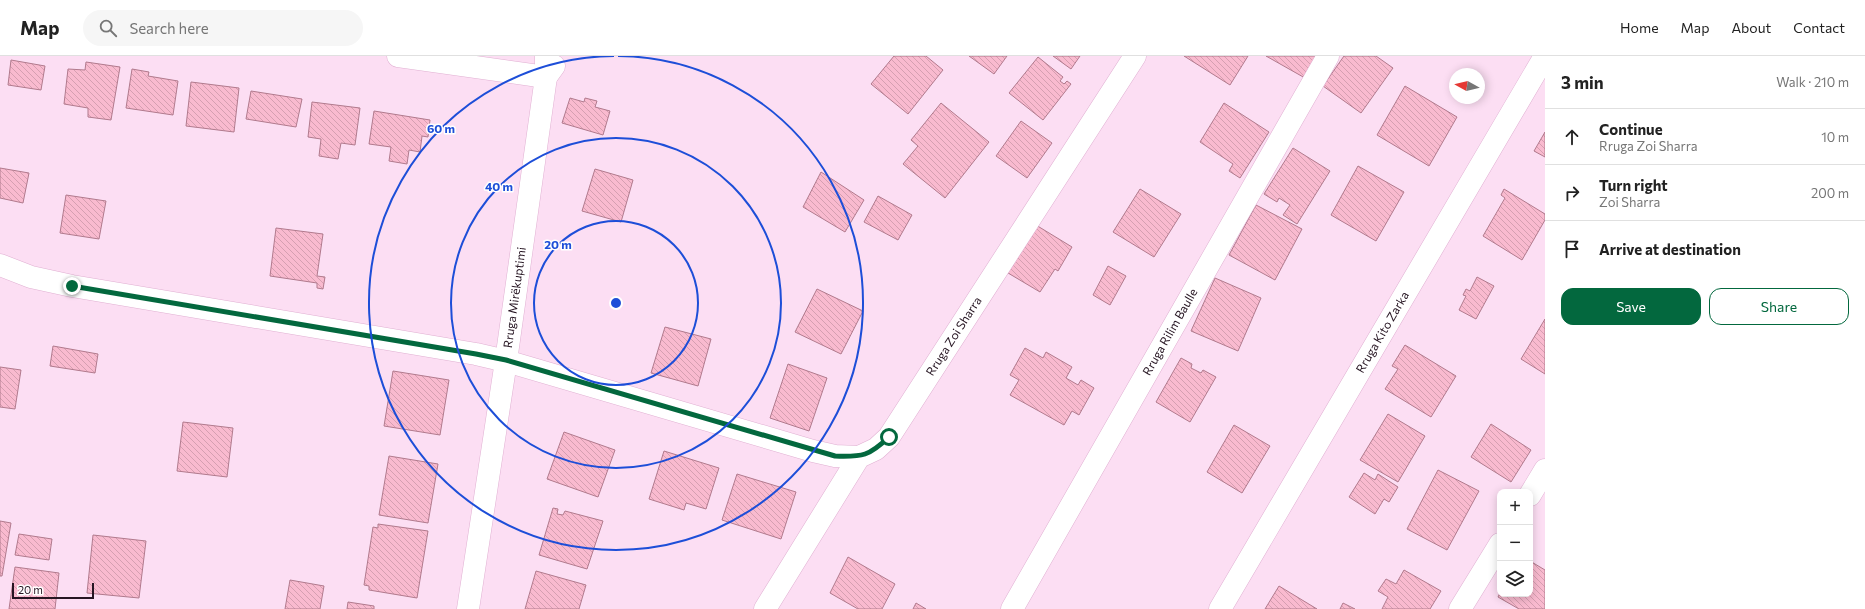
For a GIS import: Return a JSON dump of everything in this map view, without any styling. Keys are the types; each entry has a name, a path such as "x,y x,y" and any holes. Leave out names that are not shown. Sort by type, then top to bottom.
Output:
{"street":[{"path":"398,56 546,66 562,56"},
{"name":"Rruga Zoi Sharra","path":"859,457 876,449 889,437 1135,56"},
{"name":"Rruga Rilim Baulle","path":"1012,609 1328,56"},
{"name":"Rruga Kito Zarka","path":"1220,609 1545,56"},
{"name":"Rruga Mirëkuptimi","path":"468,609 506,360 546,66"},
{"path":"0,264 31,277 72,286 506,360 813,451 835,456 859,457 765,609"},
{"path":"1533,490 1545,470"},
{"path":"1460,609 1497,549"}],"building":[{"path":"894,56 926,56 943,70 908,114 871,84"},
{"path":"969,56 1007,56 994,74"},
{"path":"1053,56 1080,56 1071,69"},
{"path":"1184,56 1248,56 1230,85"},
{"path":"1266,56 1317,56 1305,78"},
{"path":"1344,56 1376,56 1393,68 1361,113 1323,86"},
{"path":"1038,57 1063,77 1060,81 1064,84 1067,81 1071,84 1043,120 1009,93"},
{"path":"11,60 45,66 41,90 8,85"},
{"path":"86,62 120,67 111,120 88,117 88,108 64,104 68,69 85,70"},
{"path":"132,69 149,72 148,76 178,81 173,115 126,108"},
{"path":"191,82 239,88 234,132 186,126"},
{"path":"1405,86 1457,117 1429,166 1377,135"},
{"path":"251,91 302,99 296,127 246,119"},
{"path":"570,98 584,102 585,98 597,101 595,107 610,111 603,135 562,123"},
{"path":"312,102 360,108 355,145 341,143 338,159 319,156 321,139 308,137"},
{"path":"941,103 989,142 945,198 903,164 918,146 911,140"},
{"path":"1224,103 1269,132 1240,178 1229,171 1233,164 1200,142"},
{"path":"374,111 430,120 428,137 422,136 420,152 409,150 407,164 389,161 391,147 369,144"},
{"path":"1021,121 1052,143 1027,178 996,156"},
{"path":"1545,132 1545,157 1534,151"},
{"path":"1293,148 1330,171 1297,224 1283,215 1290,205 1279,198 1277,202 1264,194"},
{"path":"1358,166 1404,192 1376,241 1331,215"},
{"path":"0,168 29,173 23,203 0,198"},
{"path":"595,169 633,180 621,222 582,211"},
{"path":"821,172 864,200 845,232 803,207"},
{"path":"1140,189 1181,214 1154,257 1113,232"},
{"path":"1504,189 1545,214 1545,220 1522,260 1483,236 1505,198 1501,195"},
{"path":"66,195 106,201 99,239 60,233"},
{"path":"878,196 912,215 898,240 864,222"},
{"path":"1256,205 1302,229 1275,280 1229,255"},
{"path":"1031,222 1072,247 1058,271 1055,269 1040,292 1003,270"},
{"path":"276,228 323,234 317,276 325,277 323,289 317,288 317,283 270,276"},
{"path":"1108,266 1126,276 1110,305 1093,295"},
{"path":"1477,277 1494,286 1476,319 1459,310 1466,296 1463,295 1466,289 1470,291"},
{"path":"1215,278 1261,298 1238,351 1191,331"},
{"path":"817,289 863,311 841,354 795,332"},
{"path":"1545,319 1545,374 1521,359"},
{"path":"665,327 711,339 698,386 651,373"},
{"path":"1405,345 1456,376 1431,417 1385,389 1398,369 1392,366"},
{"path":"53,346 98,354 95,373 50,366"},
{"path":"1025,348 1043,358 1046,352 1072,367 1066,378 1078,385 1081,380 1094,388 1079,415 1072,411 1064,425 1010,395 1019,380 1010,375"},
{"path":"1181,358 1192,364 1191,368 1201,373 1203,370 1216,377 1190,422 1156,402"},
{"path":"788,364 827,378 809,431 770,418"},
{"path":"0,367 21,370 15,409 0,407"},
{"path":"393,371 449,380 440,435 384,426"},
{"path":"1388,414 1425,436 1398,482 1360,460"},
{"path":"183,422 233,428 227,477 177,471"},
{"path":"1491,424 1531,450 1511,482 1471,457"},
{"path":"1234,425 1270,446 1242,493 1207,472"},
{"path":"564,432 615,450 598,497 547,479"},
{"path":"664,451 719,468 706,509 686,503 684,510 649,499"},
{"path":"389,456 438,464 428,523 379,515"},
{"path":"1438,470 1479,491 1447,550 1407,529"},
{"path":"1364,473 1375,480 1378,474 1398,487 1389,502 1384,499 1375,514 1349,497"},
{"path":"737,474 796,492 781,539 722,520"},
{"path":"553,508 558,509 557,514 563,515 565,511 603,521 587,569 539,555"},
{"path":"0,521 11,523 2,576 0,576"},
{"path":"378,524 428,531 417,598 369,590 369,586 364,585 373,527 378,528"},
{"path":"19,534 52,539 49,560 15,555"},
{"path":"93,535 146,541 139,598 87,593"},
{"path":"848,557 895,584 882,609 858,609 830,593"},
{"path":"1533,563 1545,570 1545,609 1519,609 1498,597 1533,597"},
{"path":"15,567 59,573 55,609 9,609"},
{"path":"1404,570 1441,591 1430,609 1382,609 1388,597 1378,591 1386,579 1396,584"},
{"path":"536,571 586,585 579,609 525,609"},
{"path":"290,580 324,586 320,609 285,609"},
{"path":"1279,586 1317,609 1265,609"},
{"path":"348,602 374,606 374,609 347,609"},
{"path":"916,603 926,609 913,609"},
{"path":"1343,603 1355,609 1340,609"}],"route":[{"path":"72,286 506,360 813,451 835,456 859,457 876,449 889,437"}]}
